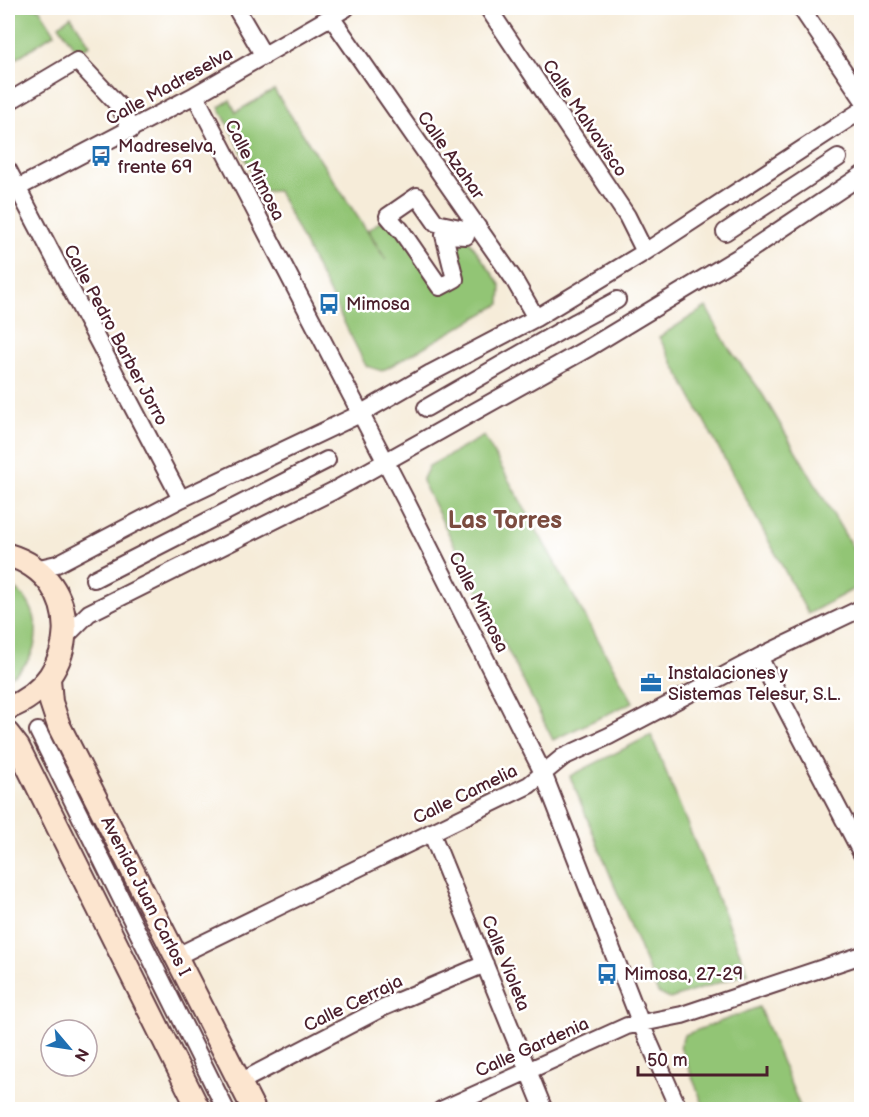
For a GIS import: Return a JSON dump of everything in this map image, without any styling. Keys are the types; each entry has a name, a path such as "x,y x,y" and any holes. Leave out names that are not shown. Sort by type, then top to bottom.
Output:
{"street":[{"path":"236,8 264,56"},
{"name":"Calle Madreselva","path":"12,191 195,95 346,8"},
{"name":"Calle Malvavisco","path":"488,8 627,216 645,252"},
{"path":"801,8 861,98"},
{"name":"Calle Azahar","path":"331,17 513,278 536,318"},
{"path":"8,102 77,61 120,107 131,130"},
{"name":"Calle Mimosa","path":"195,95 543,773 641,1024 679,1110"},
{"path":"35,569 57,564 181,499 360,414 536,318 645,252 861,110"},
{"path":"725,232 838,158"},
{"name":"Calle Pedro Barber Jorro","path":"8,170 12,191 181,499"},
{"path":"64,637 89,613 333,491 590,347 728,264 861,175"},
{"path":"417,196 436,223 460,228 466,236 444,235 454,279 440,287 400,229 388,216 417,196"},
{"path":"426,408 617,300"},
{"path":"94,579 327,460"},
{"path":"8,555 18,558 35,569 55,592 64,622 62,652 49,679 37,692 21,703 8,708"},
{"name":"Calle Camelia","path":"177,956 529,785 563,757 609,736 759,657 859,615"},
{"path":"759,657 861,854"},
{"name":"Avenida Juan Carlos I","path":"49,679 51,702 59,726 254,1110"},
{"name":"Avenida Juan Carlos I","path":"38,732 226,1110"},
{"path":"8,734 18,747 199,1110"},
{"name":"Calle Violeta","path":"431,832 544,1110"},
{"name":"Calle Gardenia","path":"441,1110 627,1026 682,1015 861,955"},
{"name":"Calle Cerraja","path":"240,1082 384,1007 485,964"}],"green space":[{"path":"8,8 39,8 55,33 14,60 8,50"},
{"path":"71,16 90,45 77,52 59,25"},
{"path":"274,90 386,260 368,230 388,216 441,288 455,279 444,235 466,236 501,286 500,304 382,371 366,366 278,191 262,191 219,107 230,100 236,112"},
{"path":"706,307 728,347 760,390 861,562 861,585 808,614 659,337"},
{"path":"484,436 633,702 553,740 422,481 429,466"},
{"path":"8,585 20,593 29,604 36,632 29,659 20,670 8,678"},
{"path":"651,735 748,973 670,999 658,993 570,776"},
{"path":"759,1007 801,1109 705,1109 680,1047 684,1035"}],"place":[{"name":"Madreselva, frente 69","path":"101,156"},
{"name":"Mimosa","path":"329,304"},
{"name":"Instalaciones y Sistemas Telesur, S.L.","path":"651,683"},
{"name":"Mimosa, 27-29","path":"607,974"}],"district":[{"name":"Las Torres","path":"505,520"}]}
